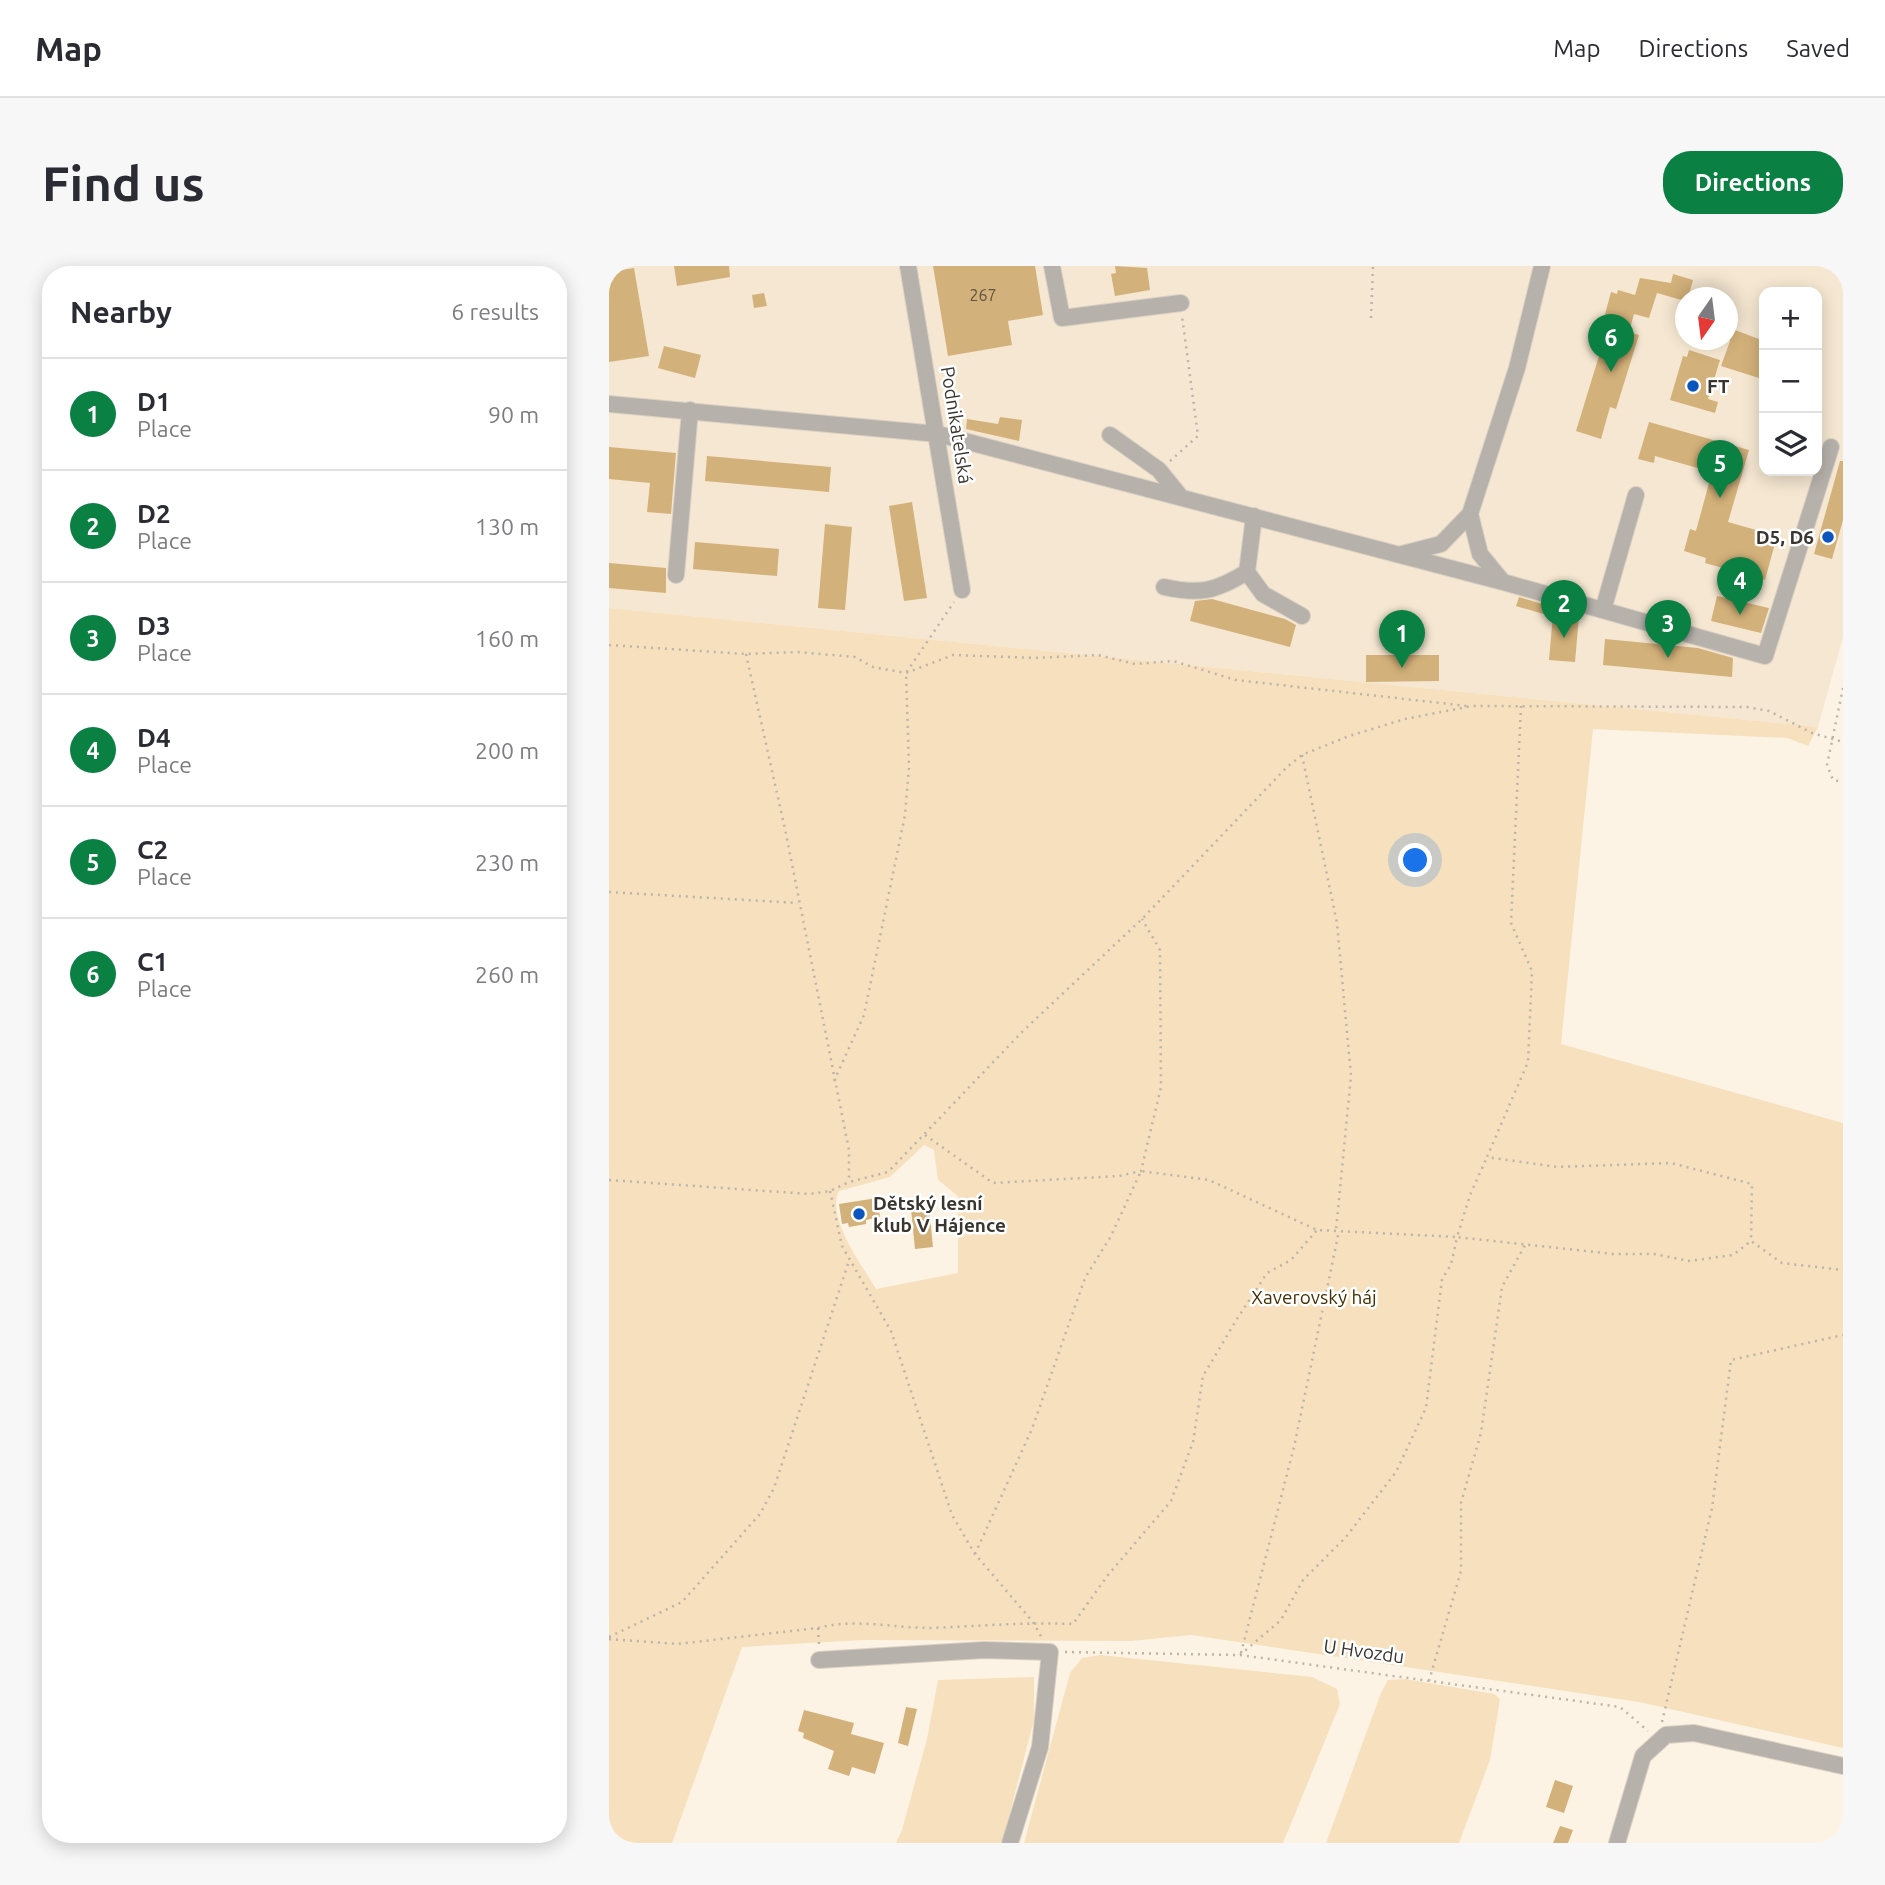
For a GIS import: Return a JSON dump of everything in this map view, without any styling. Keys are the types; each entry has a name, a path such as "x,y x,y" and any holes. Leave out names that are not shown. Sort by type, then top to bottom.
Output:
{"street":[{"name":"Podnikatelská","path":"908,266 962,590"},
{"path":"1052,266 1062,318 1181,303"},
{"path":"1399,555 1441,544 1470,514 1517,368 1542,266"},
{"path":"609,404 938,434 1503,582 1765,656 1831,447"},
{"path":"676,575 690,411"},
{"path":"1109,435 1159,470 1180,496"},
{"path":"1603,610 1636,495"},
{"path":"1470,514 1480,554 1503,582"},
{"path":"1254,516 1247,572 1263,594 1302,616"},
{"path":"1164,587 1189,593 1221,588 1247,572"},
{"path":"820,1660 984,1650 1050,1652 1040,1747 1010,1843"},
{"path":"1616,1843 1643,1756 1657,1740 1677,1733 1694,1733 1843,1766"}],"path":[{"path":"1371,318 1373,266"},
{"path":"1159,470 1198,436 1181,303"},
{"path":"835,1081 864,1015 905,815 909,767 906,673 962,590"},
{"path":"609,645 746,654 797,652 855,657 873,667 906,673 953,654 1035,658 1098,655 1135,664 1173,661 1236,680 1472,706 1747,706 1769,711 1812,733 1843,742"},
{"path":"746,654 849,1150 849,1182"},
{"path":"1843,688 1827,765 1833,780 1843,782"},
{"path":"609,1180 757,1192 830,1191 849,1182 888,1172 1023,1031 1142,919 1301,755 1405,719 1472,706"},
{"path":"1240,1655 1281,1620 1303,1580 1346,1537 1396,1472 1426,1408 1442,1279 1451,1265 1470,1195 1528,1062 1532,971 1511,923 1521,706"},
{"path":"1240,1655 1294,1447 1337,1230 1351,1076 1337,923 1301,755"},
{"path":"609,892 799,903"},
{"path":"975,1554 1032,1429 1085,1278 1111,1236 1141,1171 1161,1087 1160,950 1142,919"},
{"path":"925,1135 993,1183 1119,1176 1141,1171 1209,1180 1317,1230 1457,1237 1613,1254 1654,1254 1689,1261 1733,1255 1751,1241"},
{"path":"1487,1157 1557,1167 1671,1163 1752,1184 1751,1241"},
{"path":"830,1191 842,1247 891,1331 953,1515 975,1554 1033,1622 1050,1652"},
{"path":"609,1638 677,1644 818,1628 839,1622 930,1628 1033,1622 1073,1624 1108,1576 1171,1501 1193,1442 1203,1376 1266,1273 1291,1260 1317,1230"},
{"path":"1751,1241 1782,1263 1843,1270"},
{"path":"1429,1681 1461,1571 1461,1503 1481,1433 1502,1287 1525,1245"},
{"path":"609,1638 682,1602 760,1514 774,1488 786,1443 806,1393 849,1261"},
{"path":"1657,1740 1712,1508 1731,1360 1843,1335"},
{"path":"818,1628 820,1660"},
{"name":"U Hvozdu","path":"1050,1652 1240,1655 1620,1707 1657,1740"}],"shaded area":[{"path":"609,266 1843,266 1843,637 1818,727 609,608"}],"green space":[{"name":"Xaverovský háj","path":"609,608 1818,727 1808,746 1787,738 1593,729 1561,1044 1843,1123 1843,1748 1639,1702 1191,1635 1131,1641 862,1640 742,1647 672,1843 609,1843","holes":["924,1145 934,1150 938,1180 958,1196 958,1273 876,1289 841,1228 836,1202 839,1191 890,1177"]},
{"path":"1100,1655 1312,1677 1337,1689 1340,1704 1283,1843 1024,1843 1070,1673 1082,1658"},
{"path":"1034,1677 1034,1720 1002,1843 896,1843 927,1739 938,1680"},
{"path":"1405,1679 1494,1694 1500,1699 1490,1760 1459,1843 1326,1843 1381,1693 1388,1680"}],"building":[{"path":"674,266 729,266 730,277 677,286"},
{"path":"933,266 1035,266 1043,315 1008,321 1012,345 948,356"},
{"path":"1115,266 1147,268 1150,290 1115,296 1111,274 1116,273"},
{"path":"634,268 649,356 609,362 609,272"},
{"path":"1673,274 1693,280 1691,287 1675,287 1675,298 1657,293 1649,318 1634,314 1629,332 1639,335 1616,409 1610,407 1601,439 1576,431 1610,320 1604,318 1611,292 1617,294 1618,290 1635,295 1640,278 1671,283"},
{"path":"764,293 767,306 754,308 752,295"},
{"path":"1738,331 1759,339 1759,378 1721,366 1727,350 1738,350"},
{"path":"664,346 701,355 695,378 658,368"},
{"name":"FT","path":"1689,350 1720,360 1708,399 1718,402 1715,413 1670,400 1683,356 1687,357"},
{"path":"1000,417 1022,420 1019,441 966,429 967,419 998,424"},
{"path":"1649,422 1749,450 1728,522 1777,536 1765,580 1705,563 1706,558 1684,551 1690,529 1696,531 1712,472 1655,456 1654,463 1638,459"},
{"path":"609,447 676,453 671,514 647,512 650,483 609,479"},
{"path":"707,456 831,467 829,492 705,481"},
{"name":"D5, D6","path":"1840,461 1843,461 1843,520 1832,559 1814,554"},
{"path":"912,502 927,598 904,601 889,506"},
{"path":"825,524 852,527 845,610 818,608"},
{"path":"695,542 779,549 777,576 693,569"},
{"path":"609,563 666,568 666,593 609,588"},
{"path":"1717,596 1769,608 1761,633 1711,621"},
{"path":"1519,597 1553,607 1550,616 1516,606"},
{"path":"1212,599 1285,619 1296,625 1290,647 1190,621 1195,601"},
{"path":"1553,614 1579,616 1575,662 1549,660"},
{"path":"1605,639 1698,648 1733,658 1732,677 1603,665"},
{"path":"1366,655 1439,655 1439,681 1366,682"},
{"path":"877,1198 880,1217 866,1220 866,1224 849,1227 848,1223 842,1224 839,1204"},
{"path":"929,1207 933,1247 915,1249 911,1209"},
{"path":"906,1707 917,1709 908,1746 898,1743"},
{"path":"804,1710 854,1723 851,1734 884,1743 875,1774 852,1767 849,1776 828,1769 834,1751 803,1738 804,1733 798,1731"},
{"path":"1555,1780 1573,1786 1564,1813 1546,1807"},
{"path":"1560,1826 1573,1830 1568,1843 1553,1843"}],"place":[{"name":"C1","path":"1611,372"},
{"name":"FT","path":"1693,386"},
{"name":"C2","path":"1720,498"},
{"name":"D5, D6","path":"1828,537"},
{"name":"D4","path":"1740,615"},
{"name":"D2","path":"1564,638"},
{"name":"D3","path":"1668,658"},
{"name":"D1","path":"1402,668"},
{"name":"Dětský lesní klub V Hájence","path":"859,1214"}]}
